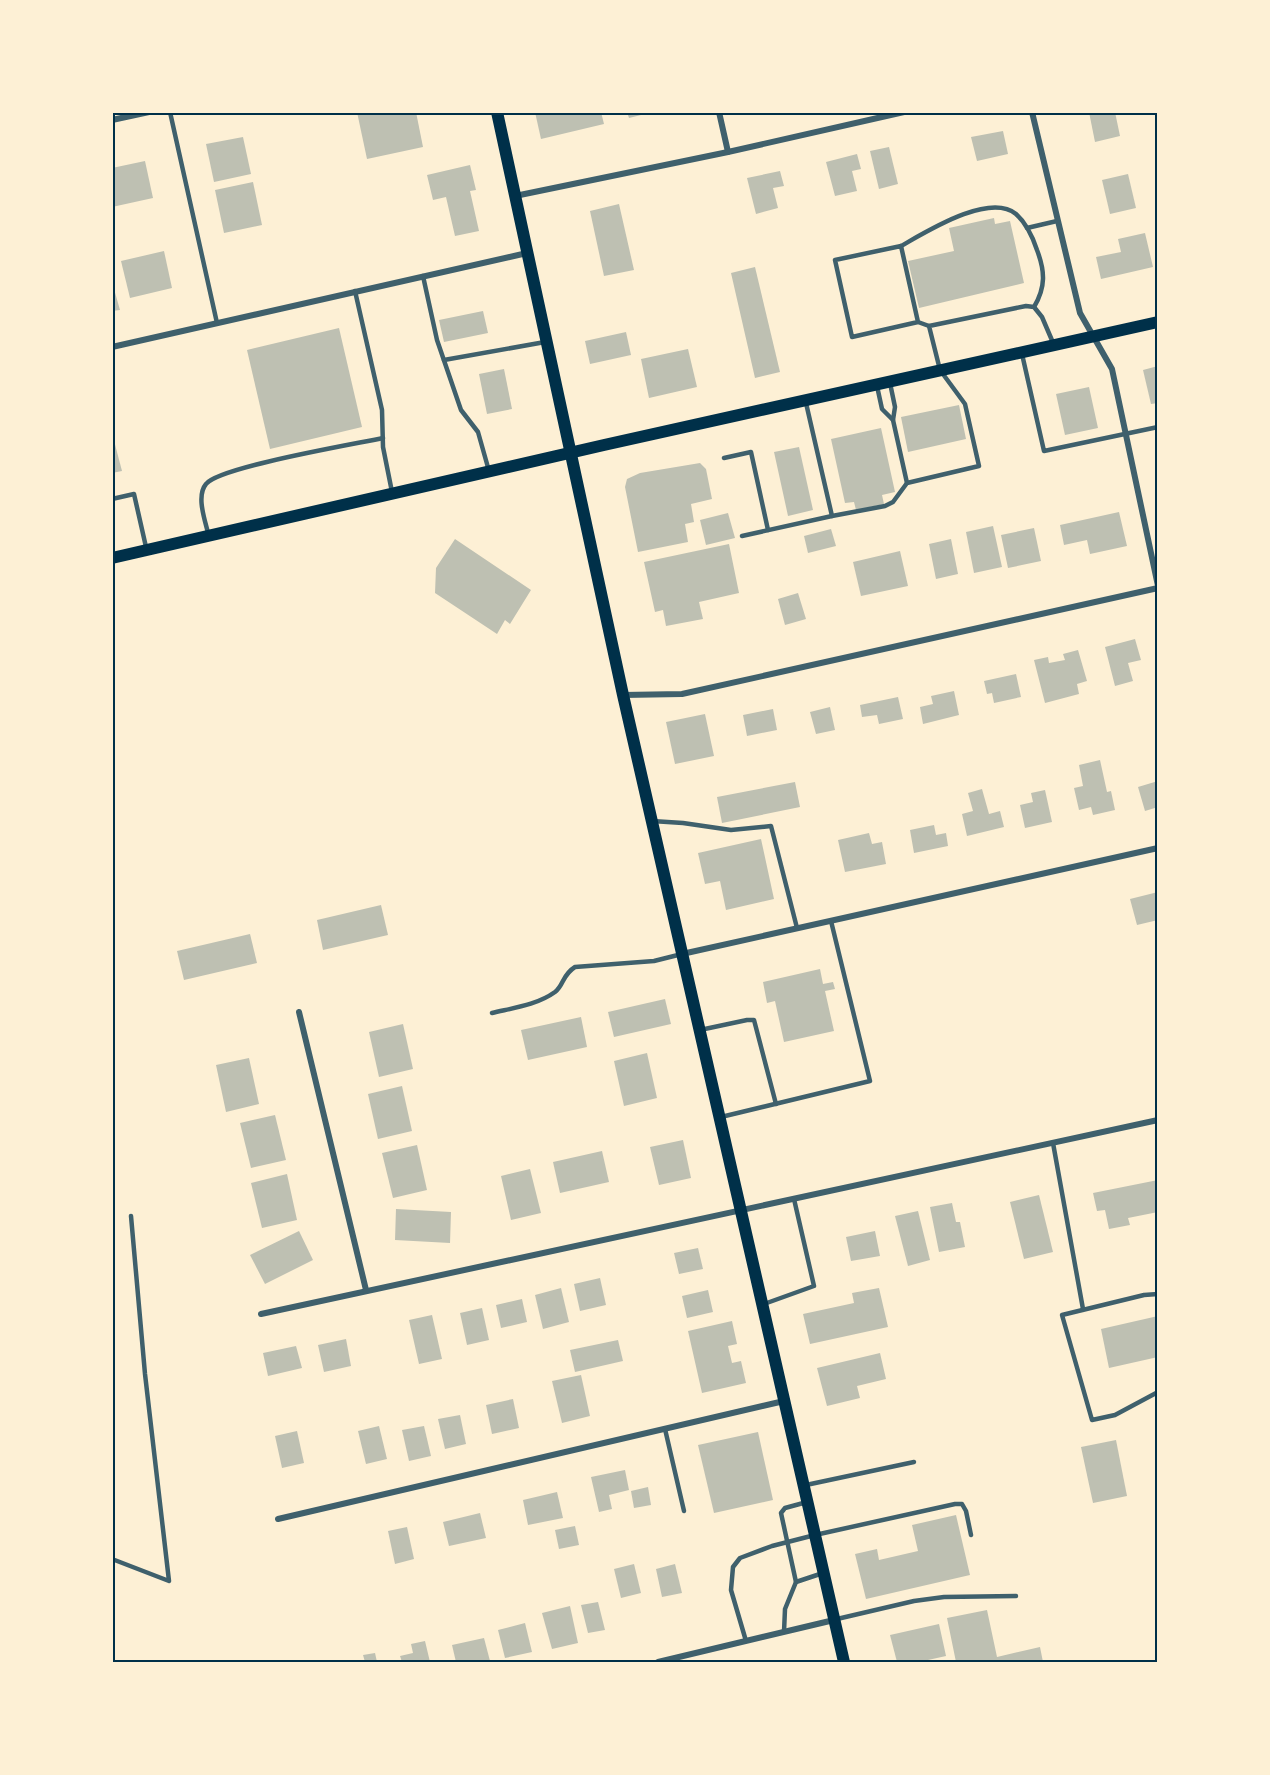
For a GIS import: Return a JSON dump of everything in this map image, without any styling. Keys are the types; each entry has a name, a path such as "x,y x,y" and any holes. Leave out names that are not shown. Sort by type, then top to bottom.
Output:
{"main road":[{"path":"497,112 651,821 844,1662"},
{"path":"112,558 571,452 1158,322"}],"street":[{"path":"112,120 149,112"},
{"path":"719,112 728,152"},
{"path":"515,196 728,152 904,112"},
{"path":"623,695 682,694 1158,587 1112,369 1080,313 1032,112"},
{"path":"112,346 527,253"},
{"path":"682,954 1158,848"},
{"path":"299,1011 366,1290"},
{"path":"261,1314 1158,1120"},
{"path":"278,1519 784,1401"},
{"path":"658,1662 834,1620"}],"lane":[{"path":"170,112 217,323"},
{"path":"1034,307 1042,292 1041,260 1027,228 1016,214 1005,209 993,208 955,217 901,246 835,260 852,337 918,322 929,326 1026,306 1034,307 1042,317 1054,345"},
{"path":"1027,228 1058,221"},
{"path":"901,246 918,322"},
{"path":"423,276 437,340 460,410 478,432 489,471"},
{"path":"355,291 382,410 383,438 393,493"},
{"path":"742,536 885,506 893,502 907,483 979,466 965,404 940,370 929,326"},
{"path":"444,360 546,342"},
{"path":"1022,352 1044,452 1158,427"},
{"path":"889,382 895,406 893,420 907,483"},
{"path":"876,384 882,409 893,420"},
{"path":"806,400 831,516"},
{"path":"209,536 202,492 204,486 214,478 277,460 383,438"},
{"path":"724,458 751,452 768,530"},
{"path":"112,499 134,494 147,550"},
{"path":"651,821 731,830 771,826 797,928"},
{"path":"719,1118 870,1081 831,921"},
{"path":"492,1013 524,1006 557,991 566,973 575,967 654,961 682,954"},
{"path":"699,1030 754,1020 776,1104"},
{"path":"1053,1143 1083,1309"},
{"path":"762,1305 814,1286 794,1199"},
{"path":"112,1559 169,1581 145,1374 131,1216"},
{"path":"1158,1294 1144,1295 1062,1315 1092,1420 1115,1415 1158,1392"},
{"path":"665,1429 684,1511"},
{"path":"803,1486 914,1462"},
{"path":"784,1632 784,1610 796,1582 781,1513 785,1508 807,1502"},
{"path":"746,1641 730,1590 733,1567 740,1558 788,1542 955,1504 962,1504 966,1511 971,1535"},
{"path":"796,1582 824,1573"},
{"path":"834,1620 914,1601 944,1597 1016,1596"}],"building":[{"path":"357,112 416,112 423,147 367,159"},
{"path":"535,112 601,112 604,124 541,139"},
{"path":"627,112 649,112 649,113 629,118"},
{"path":"1089,112 1115,112 1120,136 1095,142"},
{"path":"1003,131 1008,154 977,161 971,137"},
{"path":"243,137 251,174 214,182 206,144"},
{"path":"889,147 898,184 879,189 870,151"},
{"path":"857,154 861,169 852,171 857,191 835,196 826,162"},
{"path":"145,161 153,198 112,207 112,168"},
{"path":"470,165 476,190 470,191 479,231 455,236 446,197 433,200 427,175"},
{"path":"780,171 784,186 773,188 778,208 756,214 747,178"},
{"path":"1128,174 1136,208 1110,214 1102,180"},
{"path":"253,182 262,225 224,233 215,190"},
{"path":"619,204 634,270 604,276 590,211"},
{"path":"994,218 995,224 1010,221 1024,283 919,308 908,261 954,251 949,228"},
{"path":"1145,233 1153,267 1101,279 1096,257 1121,252 1118,239"},
{"path":"164,251 172,288 130,298 121,261"},
{"path":"755,267 780,372 755,378 731,273"},
{"path":"112,282 120,310 112,311"},
{"path":"483,311 488,333 444,342 439,320"},
{"path":"339,328 362,427 270,449 247,350"},
{"path":"626,332 631,355 590,364 585,341"},
{"path":"688,349 697,387 649,398 641,359"},
{"path":"1158,366 1158,403 1151,404 1143,370"},
{"path":"504,369 512,409 487,414 479,374"},
{"path":"1089,387 1098,428 1065,435 1056,394"},
{"path":"959,405 966,439 908,452 901,417"},
{"path":"881,428 895,492 882,495 884,504 856,510 854,502 845,503 831,439"},
{"path":"112,433 122,471 112,473"},
{"path":"799,447 813,510 788,516 774,452"},
{"path":"700,463 706,469 712,499 691,504 694,522 685,524 688,542 638,552 625,487 627,479 640,473"},
{"path":"1119,512 1127,546 1090,554 1087,540 1064,545 1060,525"},
{"path":"728,513 735,538 706,545 700,520"},
{"path":"993,526 1002,567 974,573 966,532"},
{"path":"1034,528 1041,561 1008,568 1001,535"},
{"path":"831,529 836,546 808,553 804,536"},
{"path":"455,539 531,590 510,624 505,620 497,634 435,593 436,568"},
{"path":"951,539 958,574 936,579 929,544"},
{"path":"729,544 739,593 699,602 703,619 666,626 663,610 655,612 644,562"},
{"path":"900,551 908,586 861,596 853,562"},
{"path":"798,593 806,619 785,625 778,599"},
{"path":"1135,639 1141,660 1128,663 1133,681 1115,686 1105,647"},
{"path":"1078,650 1087,681 1077,684 1079,694 1045,703 1034,660 1048,657 1049,663 1065,660 1063,654"},
{"path":"1016,674 1021,697 994,703 992,693 987,694 984,681"},
{"path":"954,691 959,715 923,724 920,707 933,704 931,696"},
{"path":"898,697 903,719 879,724 877,715 862,717 860,705"},
{"path":"830,707 835,730 816,734 810,712"},
{"path":"773,709 777,730 747,736 743,715"},
{"path":"705,714 714,756 675,764 666,722"},
{"path":"1100,760 1107,792 1111,791 1115,810 1093,815 1091,807 1079,810 1074,788 1083,786 1079,765"},
{"path":"1158,781 1158,807 1145,811 1138,787"},
{"path":"795,782 800,807 722,823 717,797"},
{"path":"982,789 989,814 1000,811 1004,827 967,836 962,814 973,811 968,793"},
{"path":"1045,790 1052,822 1025,828 1020,805 1033,802 1031,793"},
{"path":"934,825 936,835 946,833 948,846 914,853 910,830"},
{"path":"869,833 872,844 882,842 886,864 845,872 838,840"},
{"path":"761,839 774,899 726,910 720,881 705,884 698,853"},
{"path":"1158,892 1158,920 1137,925 1130,899"},
{"path":"381,905 388,935 323,950 317,920"},
{"path":"250,934 257,963 184,980 177,951"},
{"path":"820,969 823,984 833,982 835,989 825,991 834,1031 784,1042 775,1001 767,1003 763,982"},
{"path":"665,999 671,1024 614,1037 608,1012"},
{"path":"581,1017 587,1047 528,1060 521,1030"},
{"path":"403,1024 413,1069 379,1077 369,1032"},
{"path":"647,1053 657,1098 624,1106 614,1061"},
{"path":"249,1058 259,1104 226,1112 216,1065"},
{"path":"402,1086 412,1131 378,1139 368,1094"},
{"path":"275,1115 286,1160 251,1168 240,1123"},
{"path":"683,1140 691,1178 659,1185 650,1147"},
{"path":"417,1145 427,1190 393,1198 382,1153"},
{"path":"602,1151 609,1182 560,1193 553,1162"},
{"path":"530,1169 541,1213 511,1220 501,1176"},
{"path":"287,1174 297,1220 262,1228 251,1183"},
{"path":"1158,1180 1158,1212 1128,1218 1130,1225 1109,1229 1105,1210 1097,1211 1093,1193"},
{"path":"1039,1195 1053,1252 1024,1259 1010,1202"},
{"path":"952,1203 956,1222 960,1222 965,1247 939,1252 930,1207"},
{"path":"396,1209 451,1212 450,1243 395,1240"},
{"path":"918,1211 930,1260 908,1266 895,1216"},
{"path":"299,1231 313,1260 265,1284 250,1255"},
{"path":"875,1231 880,1256 851,1261 846,1237"},
{"path":"698,1248 703,1269 679,1274 674,1253"},
{"path":"600,1278 606,1305 580,1311 574,1284"},
{"path":"561,1288 569,1322 543,1329 535,1295"},
{"path":"879,1288 888,1327 810,1344 803,1314 854,1303 852,1293"},
{"path":"708,1290 713,1312 687,1318 682,1296"},
{"path":"522,1299 527,1322 501,1328 496,1305"},
{"path":"482,1308 489,1340 467,1345 460,1313"},
{"path":"432,1315 442,1359 419,1364 409,1320"},
{"path":"1158,1316 1158,1357 1109,1368 1101,1329"},
{"path":"732,1321 737,1344 728,1346 732,1363 741,1361 746,1383 702,1393 688,1331"},
{"path":"346,1339 351,1366 324,1372 318,1345"},
{"path":"618,1340 623,1361 575,1372 570,1350"},
{"path":"296,1346 302,1368 268,1376 263,1353"},
{"path":"880,1353 886,1379 857,1386 860,1398 827,1406 817,1368"},
{"path":"581,1375 590,1416 562,1423 552,1381"},
{"path":"513,1399 519,1428 492,1434 486,1405"},
{"path":"460,1415 466,1444 445,1449 438,1419"},
{"path":"379,1426 387,1459 366,1464 358,1431"},
{"path":"424,1426 431,1456 409,1461 402,1430"},
{"path":"297,1431 304,1463 282,1468 275,1436"},
{"path":"758,1432 773,1500 714,1513 698,1445"},
{"path":"1116,1440 1127,1496 1093,1503 1081,1447"},
{"path":"625,1470 629,1490 609,1495 612,1509 599,1512 591,1477"},
{"path":"648,1487 651,1505 634,1508 631,1491"},
{"path":"557,1492 563,1518 528,1525 523,1500"},
{"path":"480,1513 486,1538 449,1546 443,1522"},
{"path":"956,1515 970,1575 866,1599 855,1554 877,1549 879,1560 918,1551 912,1525"},
{"path":"575,1526 579,1545 559,1549 555,1530"},
{"path":"407,1527 414,1559 395,1564 388,1531"},
{"path":"634,1564 641,1593 621,1598 614,1569"},
{"path":"675,1564 682,1593 662,1597 656,1569"},
{"path":"598,1602 605,1630 588,1633 581,1605"},
{"path":"570,1606 578,1643 552,1649 542,1613"},
{"path":"987,1610 997,1657 1040,1647 1043,1662 956,1662 947,1618"},
{"path":"525,1623 532,1652 505,1658 498,1630"},
{"path":"939,1624 946,1656 919,1662 897,1662 890,1635"},
{"path":"484,1638 490,1661 456,1662 452,1645"},
{"path":"425,1641 430,1662 402,1662 400,1656 413,1653 411,1644"},
{"path":"375,1653 377,1662 365,1662 363,1655"}]}
